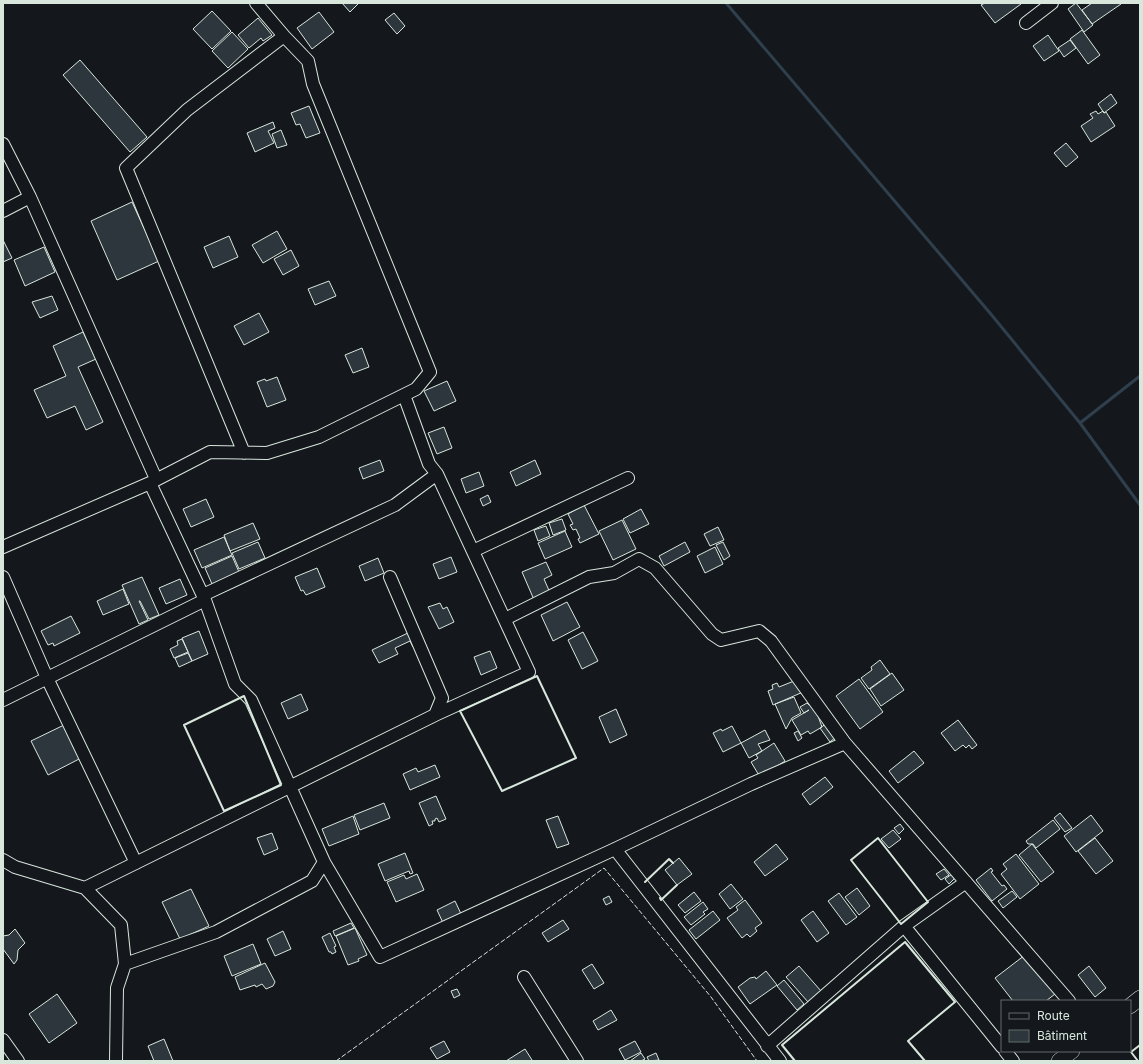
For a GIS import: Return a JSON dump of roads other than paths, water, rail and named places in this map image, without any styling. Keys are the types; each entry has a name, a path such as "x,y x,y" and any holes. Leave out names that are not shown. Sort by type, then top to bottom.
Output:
{"main road":[{"path":"1131,1005 1140,998"},
{"path":"1059,1061 1071,1052"}],"street":[{"path":"3,547 153,481 210,452 267,453 320,437 416,389 430,372 313,84 308,61 256,3"},
{"path":"1026,23 1052,3"},
{"path":"244,453 126,168 187,110 284,36"},
{"path":"3,144 30,197 204,597 235,684 251,700 324,862 380,957 615,849 751,784 845,743"},
{"path":"3,211 30,197"},
{"path":"85,888 435,715 529,672 437,474 429,464 404,395"},
{"path":"3,700 204,597 395,505 437,474"},
{"path":"473,551 628,478"},
{"path":"504,619 588,577 614,573 639,559 655,568 712,634 721,640 759,631 770,640 845,743 1068,1000"},
{"path":"3,577 47,678 136,863"},
{"path":"390,577 442,698 435,715"},
{"path":"615,849 780,1061"},
{"path":"3,860 15,867 85,888 121,925 125,964 117,988 116,1061"},
{"path":"125,964 216,932 312,881 324,862"},
{"path":"767,1046 904,926 966,882"},
{"path":"904,926 1001,1046"},
{"path":"524,977 577,1061"},
{"path":"3,1040 18,1061"},
{"path":"1006,1052 1013,1061"}],"waterway":[{"path":"726,3 990,313 1080,423 1140,505"},
{"path":"1080,423 1140,376"}]}
